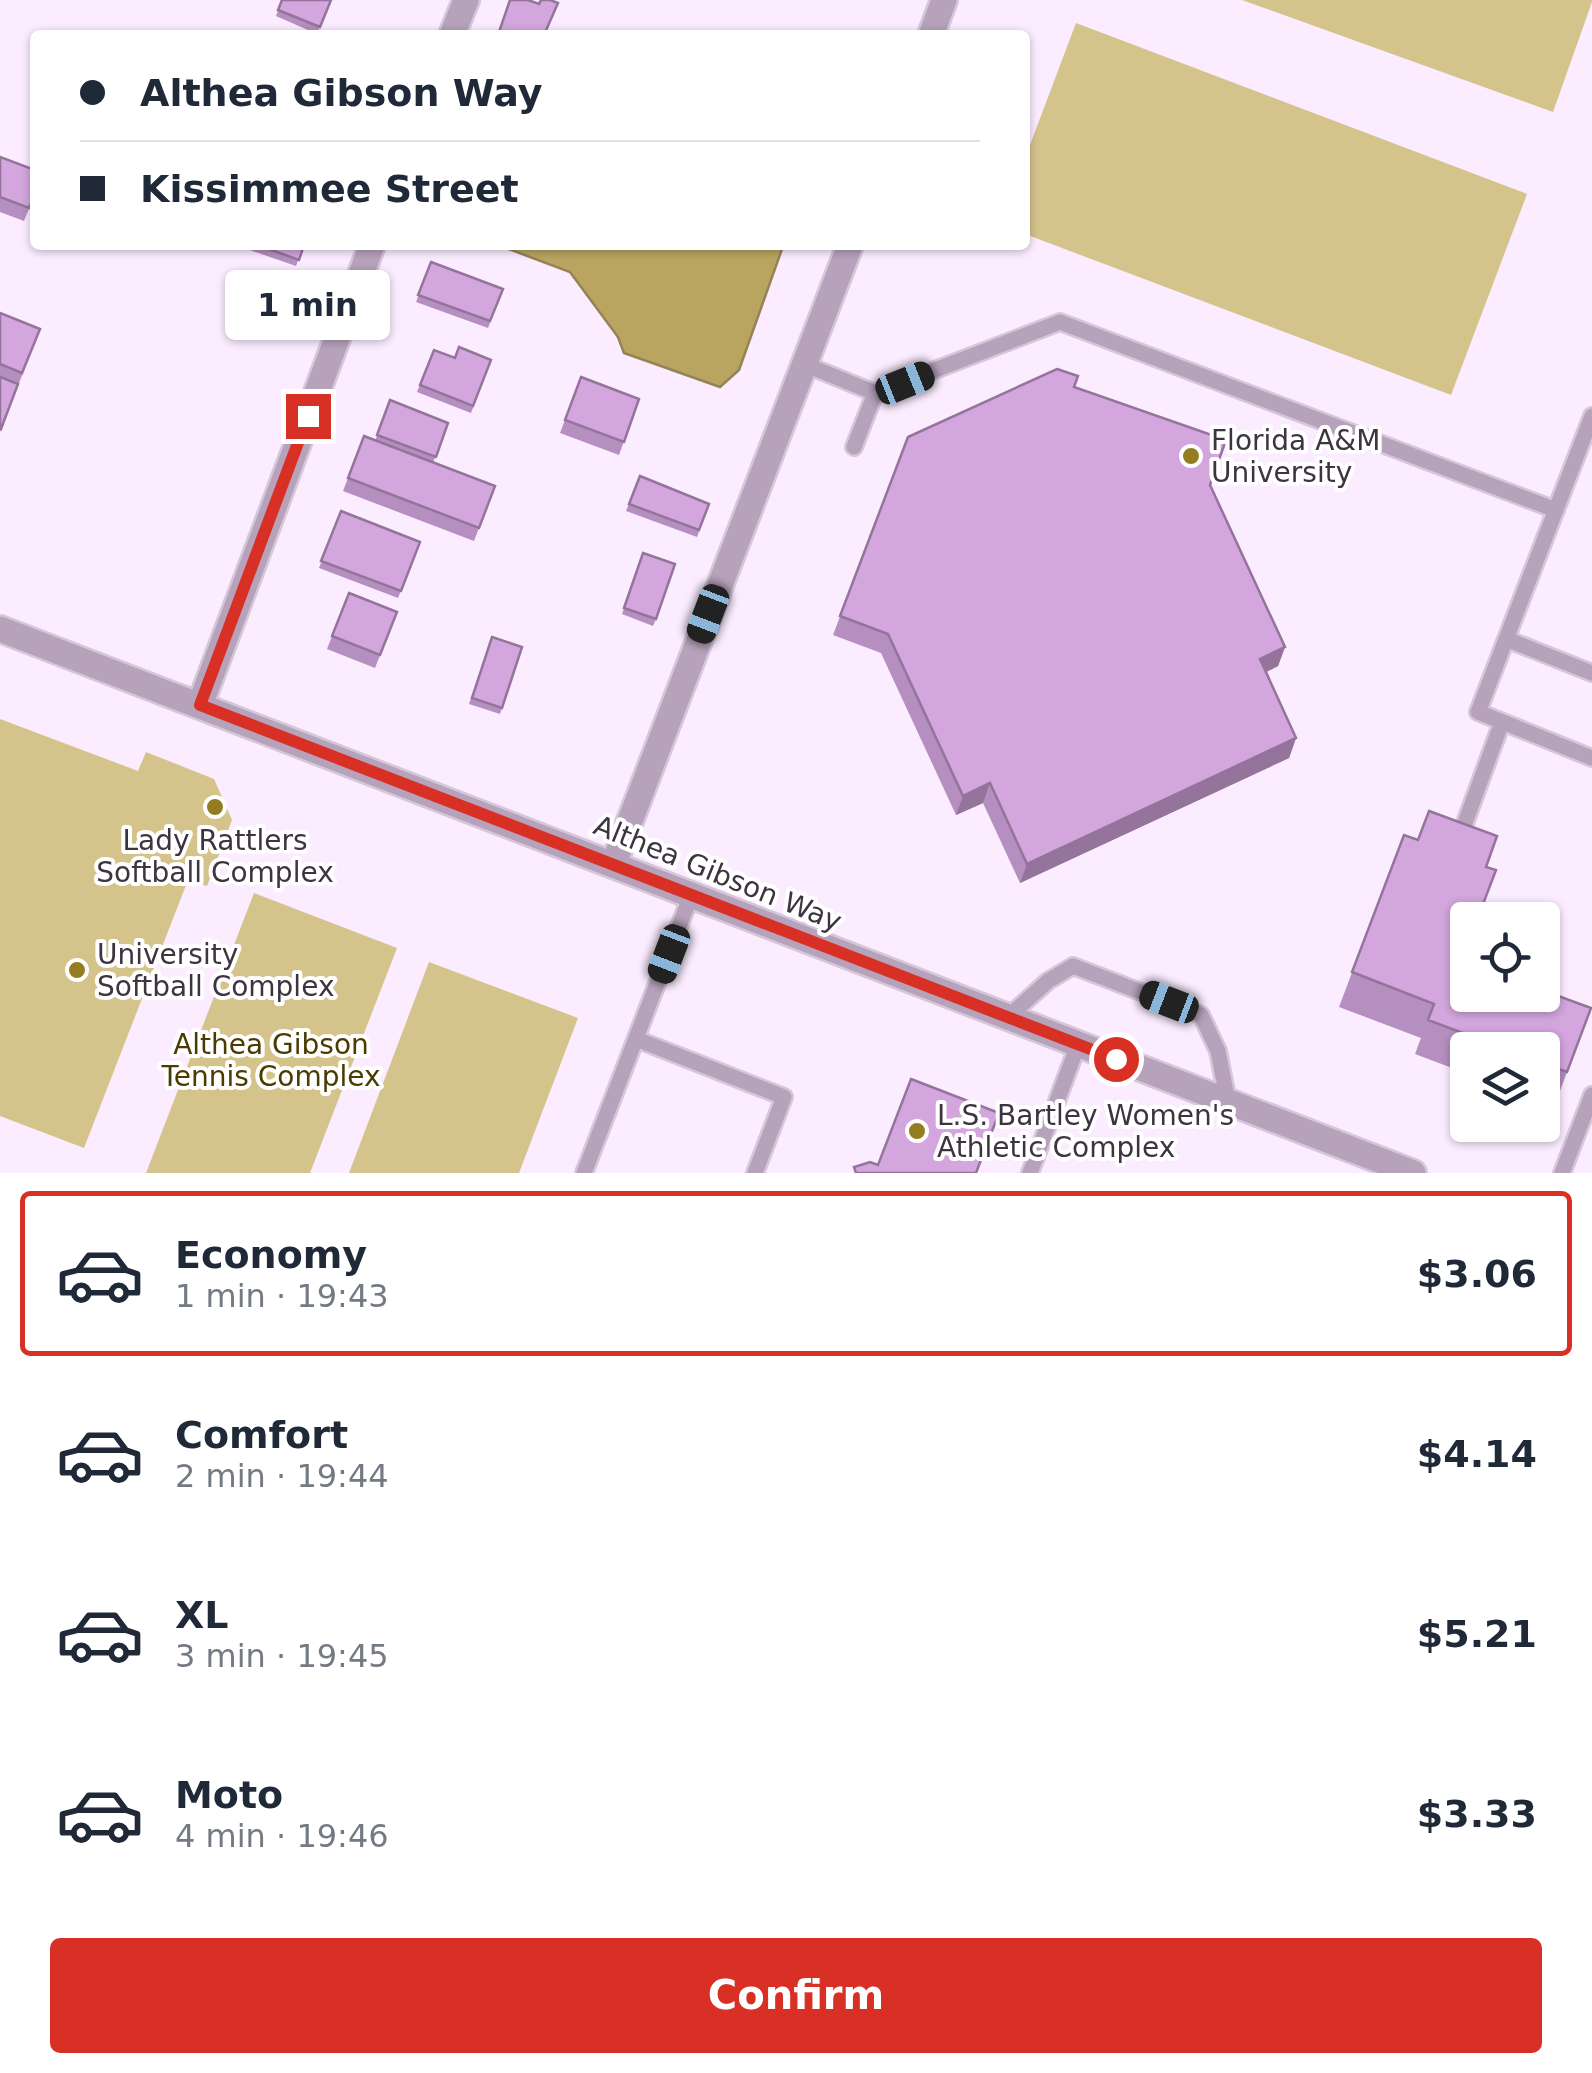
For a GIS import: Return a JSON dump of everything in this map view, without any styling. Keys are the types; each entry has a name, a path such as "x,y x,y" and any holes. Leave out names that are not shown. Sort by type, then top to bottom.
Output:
{"street":[{"path":"454,30 466,0"},
{"path":"933,30 944,0"},
{"path":"200,705 370,250"},
{"path":"614,863 848,250"},
{"name":"Althea Gibson Way","path":"0,629 1413,1173"}],"lane":[{"path":"804,364 876,392 1060,322 1556,510"},
{"path":"854,447 876,392"},
{"path":"1592,416 1478,712 1592,758"},
{"path":"1506,639 1592,673"},
{"path":"1453,856 1502,722"},
{"path":"584,1173 692,893"},
{"path":"1007,1018 1048,981 1073,966 1128,986 1201,1015 1218,1051 1228,1102"},
{"path":"636,1039 784,1097 755,1173"},
{"path":"1030,1173 1078,1045"},
{"path":"1562,1173 1592,1095"}],"green space":[{"path":"1242,0 1592,0 1592,2 1553,112"},
{"path":"1076,23 1527,194 1451,395 1030,236 1030,145"},
{"name":"University Softball Complex","path":"0,719 138,771 146,752 214,779 232,820 207,886 188,880 84,1148 0,1116"},
{"name":"Althea Gibson Tennis Complex","path":"254,893 397,948 310,1173 146,1173"},
{"path":"429,962 578,1018 519,1173 349,1173"}],"shaded area":[{"path":"511,250 782,250 739,370 720,387 624,353 618,337 570,272"}],"building":[{"path":"282,0 331,0 320,27 278,10"},
{"path":"510,0 558,3 546,30 500,30"},
{"path":"0,157 30,168 29,208 0,197"},
{"path":"272,250 302,250 299,260"},
{"path":"431,262 503,289 490,321 418,295"},
{"path":"0,313 40,329 22,373 0,364"},
{"path":"459,347 491,360 473,406 420,385 434,350 455,358"},
{"path":"1057,369 1078,376 1074,387 1226,440 1210,485 1285,647 1260,659 1296,738 1027,864 990,783 963,796 888,634 840,616 908,437"},
{"path":"0,377 18,384 1,429 0,428"},
{"path":"581,377 639,399 624,442 565,420"},
{"path":"390,400 448,423 436,457 377,435"},
{"path":"364,436 495,486 479,528 348,478"},
{"path":"640,476 709,504 699,530 629,504"},
{"path":"341,511 420,542 401,591 321,561"},
{"path":"643,553 675,564 656,619 624,608"},
{"path":"349,593 397,612 380,655 332,636"},
{"path":"492,637 522,647 502,708 472,698"},
{"path":"1429,811 1497,836 1486,867 1496,870 1484,902 1450,902 1450,1012 1560,1012 1560,997 1591,1008 1567,1072 1560,1069 1560,1032 1460,1032 1428,1020 1434,1004 1352,972 1404,835 1418,840"},
{"path":"911,1079 999,1113 976,1173 856,1173 854,1167 870,1162 878,1165"}],"place":[{"name":"Florida A&M University","path":"1191,456"},
{"name":"Lady Rattlers Softball Complex","path":"215,807"},
{"name":"University Softball Complex","path":"77,970"},
{"name":"L.S. Bartley Women's Athletic Complex","path":"917,1131"}],"route":[{"path":"308,416 200,705 1116,1059"}]}
